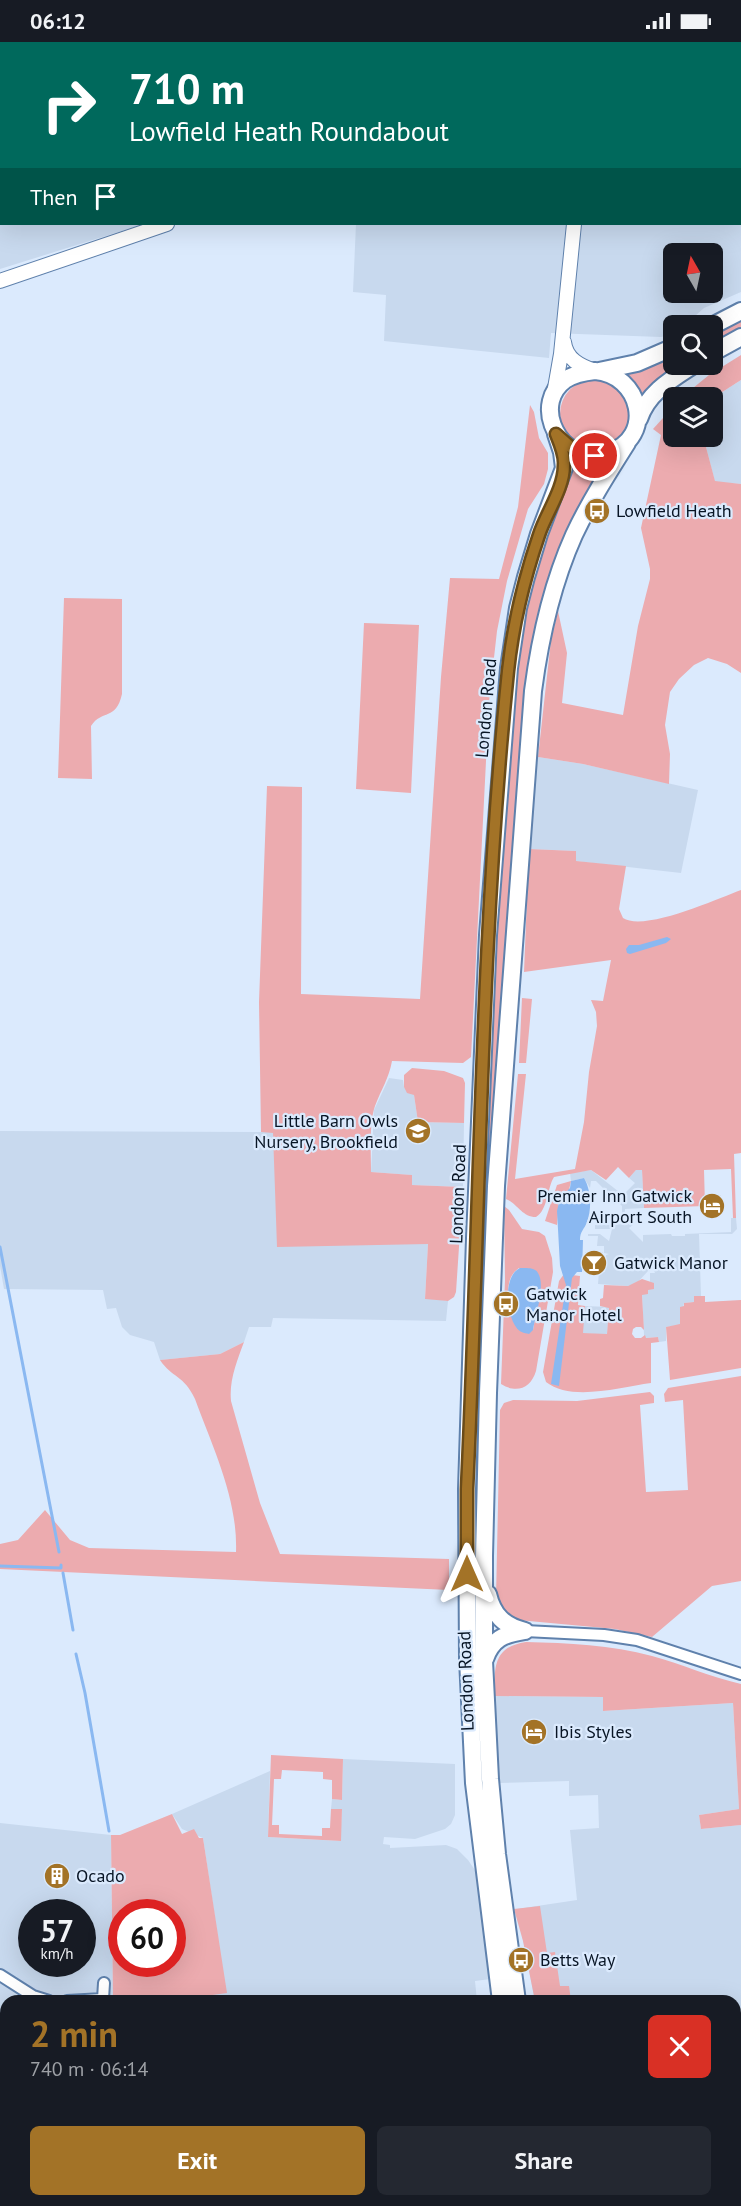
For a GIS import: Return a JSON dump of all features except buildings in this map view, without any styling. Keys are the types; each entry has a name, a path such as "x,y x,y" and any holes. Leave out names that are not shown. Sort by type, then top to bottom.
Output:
{"main road":[{"path":"723,320 741,311"},
{"path":"723,347 741,337"},
{"path":"663,352 637,363 569,378 560,385 554,397 551,418 556,434 574,450 590,456 612,452 627,443 644,407 653,394 680,375"},
{"path":"597,371 610,375 628,389 637,405 637,424"},
{"name":"London Road","path":"500,1995 474,1783 468,1659 467,1489 475,1258 488,935 508,676 516,617 526,577 539,534 564,468 556,434"},
{"name":"London Road","path":"516,1995 497,1854 490,1779 484,1661 488,1393 496,1186 532,691 548,612 564,559 597,491 627,443"},
{"path":"484,1556 488,1593 493,1610 507,1624 525,1631"},
{"path":"484,1661 498,1639 511,1633 525,1631"}],"street":[{"path":"0,281 164,225"},
{"path":"554,397 563,337 574,225"},
{"path":"563,337 564,348 570,357 580,365 597,371"},
{"path":"525,1631 604,1635 637,1640 741,1674"},
{"path":"0,1975 31,1995"},
{"path":"103,1995 104,1983"}],"shaded area":[{"path":"0,225 141,225 0,269"},
{"path":"356,225 741,225 741,292 723,300 723,243 663,243 663,303 716,303 704,308 696,315 663,315 663,336 661,337 551,333 549,358 384,341 386,295 353,292"},
{"path":"741,319 741,330 723,341 723,328"},
{"path":"741,355 741,380 723,392 723,387 694,387 709,375 723,375 723,366"},
{"path":"663,359 663,375 671,375 642,396 624,373"},
{"path":"595,379 614,385 624,395 630,414 624,433 614,443 595,449 576,443 566,433 560,414 566,395 576,385"},
{"path":"741,380 741,484 715,482 706,447 723,447 723,392"},
{"path":"530,405 534,412 539,438 548,453 548,469 544,484 528,509 507,581 497,631 489,702 471,1057 463,1063 392,1061 375,1106 372,1121 371,1172 412,1175 412,1185 463,1187 456,1292 454,1297 448,1301 425,1299 428,1244 277,1247 273,1133 261,1132 259,1002 267,786 302,787 301,994 420,999 441,677 450,578 499,579 518,507"},
{"path":"663,418 663,447 706,447 715,481 741,484 741,673 727,664 708,658 694,665 679,679 670,692 665,725 670,754 669,784 583,764 538,757 551,640 558,611 567,653 562,703 623,715 638,626 650,579 641,528 661,435 653,429"},
{"path":"570,461 604,467 535,643 475,1702 474,1489 494,925 516,667 529,591"},
{"path":"64,598 122,599 122,694 116,708 91,726 92,779 58,778"},
{"path":"364,623 419,625 411,793 356,789"},
{"path":"538,757 583,764 698,790 681,873 575,861 576,851 529,849 534,774"},
{"path":"529,849 576,851 576,861 626,866 619,909 623,918 633,921 647,921 681,913 741,890 741,1153 734,1154 736,1218 733,1218 731,1169 704,1170 705,1206 644,1208 642,1170 636,1170 629,1178 618,1167 606,1180 591,1170 554,1177 543,1209 536,1217 527,1215 506,1199 518,1074 526,1074 515,1179 575,1169 597,1026 596,1012 591,1000 603,1001 611,960 524,972"},
{"path":"522,998 532,999 526,1063 519,1063"},
{"path":"412,1068 444,1071 463,1078 465,1083 464,1123 418,1122 414,1095 407,1093 404,1087 404,1075"},
{"name":"Little Barn Owls Nursery, Brookfield","path":"389,1078 403,1080 404,1087 414,1095 418,1122 464,1123 463,1187 412,1185 411,1175 371,1172 374,1110"},
{"path":"0,1131 273,1132 428,1244 425,1298 448,1301 446,1321 273,1318 271,1327 249,1327 244,1342 220,1354 160,1360 154,1342 130,1335 122,1327 116,1308 107,1309 103,1290 4,1289 0,1266"},
{"path":"642,1169 644,1208 625,1209 622,1213 622,1206 612,1196 605,1193 596,1181 591,1181 590,1188 584,1178 571,1181 570,1173 591,1170 623,1195 635,1183 629,1178 636,1170"},
{"path":"571,1181 569,1190 559,1201 557,1225 545,1221 557,1185"},
{"path":"504,1206 522,1229 539,1232 545,1236 552,1258 553,1272 536,1371 531,1382 518,1389 501,1384 505,1280","holes":["519,1268 540,1292 533,1330 515,1324 508,1294 513,1273"]},
{"path":"731,1218 736,1218 737,1229 732,1234 699,1234 701,1296 694,1296 694,1302 684,1303 680,1325 666,1327 666,1341 659,1342 658,1337 645,1338 644,1335 642,1294 648,1290 650,1273 655,1273 649,1258 648,1271 636,1284 628,1286 598,1284 599,1271 605,1272 606,1255 609,1254 604,1253 604,1246 597,1246 598,1236 588,1236 588,1234 600,1234 609,1241 612,1229 595,1229 595,1225 634,1224 629,1228 643,1242 643,1235 685,1236 685,1234 731,1232"},
{"path":"564,1274 580,1276 578,1305 585,1306 583,1333 607,1334 609,1308 600,1306 604,1285 628,1286 642,1279 654,1283 654,1289 642,1295 644,1330 636,1327 632,1334 635,1338 645,1335 646,1338 658,1337 659,1342 651,1343 651,1383 597,1392 582,1392 556,1388 546,1382 543,1372 559,1281"},
{"path":"694,1296 705,1296 705,1302 741,1300 741,1368 670,1380 666,1327 680,1324 680,1307 684,1306 684,1303 694,1302"},
{"path":"585,1306 609,1307 607,1335 582,1333"},
{"path":"244,1342 232,1378 231,1401 260,1503 280,1554 449,1559 449,1590 0,1569 0,1544 18,1540 45,1510 70,1540 89,1548 236,1552 236,1532 229,1493 195,1399 187,1385 160,1360 220,1354"},
{"path":"741,1376 741,1581 712,1586 652,1637 615,1629 518,1620 505,1615 496,1598 500,1410 504,1403 513,1400 577,1401 650,1392 654,1396 654,1403 640,1405 646,1492 688,1490 683,1400 665,1402 664,1394 668,1388"},
{"path":"526,1642 589,1645 637,1652 741,1684 741,1825 701,1829 699,1815 739,1809 733,1703 603,1711 603,1697 495,1696 496,1668 501,1654 515,1645"},
{"path":"495,1696 603,1697 603,1711 733,1703 739,1809 699,1815 701,1829 741,1825 741,1995 534,1995 517,1909 577,1900 570,1830 599,1828 598,1795 569,1796 569,1781 498,1783"},
{"path":"271,1755 343,1759 342,1800 332,1799 332,1780 323,1779 323,1772 282,1770 281,1779 274,1779 272,1825 279,1825 279,1834 322,1836 322,1828 330,1828 331,1809 342,1809 341,1841 268,1837"},
{"path":"343,1759 455,1764 455,1815 451,1824 445,1829 415,1839 384,1837 383,1844 390,1845 390,1848 446,1845 457,1849 468,1860 486,1886 498,1978 475,1981 476,1995 208,1995 226,1992 203,1838 182,1829 172,1814 270,1771 268,1837 340,1841 342,1810 331,1809 332,1799 342,1800"},
{"path":"172,1814 182,1834 194,1829 199,1838 203,1838 227,1993 113,1995 113,1977 186,1977 186,1899 112,1899 111,1835 120,1835"},
{"name":"Ocado","path":"0,1823 111,1835 112,1899 108,1899 108,1977 113,1977 113,1995 0,1995"},
{"path":"540,1906 547,1953 555,1952 560,1986 569,1986 570,1995 534,1995 514,1909"}],"water":[{"path":"667,937 671,939 666,943 627,953 626,949 629,945 639,945"},
{"path":"584,1178 590,1199 590,1211 580,1237 580,1240 583,1240 582,1272 577,1272 572,1278 559,1386 551,1384 566,1285 560,1266 557,1211 560,1198 570,1188 571,1181"},
{"path":"520,1268 535,1270 541,1285 533,1330 529,1334 516,1327 508,1304 511,1279"}],"waterway":[{"path":"0,1247 59,1552"},
{"path":"0,1566 61,1568 61,1565"},
{"path":"63,1573 73,1630"},
{"path":"76,1654 109,1831"}],"place":[{"name":"Lowfield Heath","path":"597,511"},
{"name":"Little Barn Owls Nursery, Brookfield","path":"418,1131"},
{"name":"Premier Inn Gatwick Airport South","path":"712,1206"},
{"name":"Gatwick Manor","path":"594,1263"},
{"name":"Gatwick Manor Hotel","path":"506,1304"},
{"name":"Ibis Styles","path":"534,1732"},
{"name":"Ocado","path":"57,1876"},
{"name":"Betts Way","path":"521,1960"}],"route":[{"path":"467,1574 467,1489 474,1274 488,935 509,668 518,608 526,577 539,534 564,468 564,460 556,434 574,450 595,456"}]}
